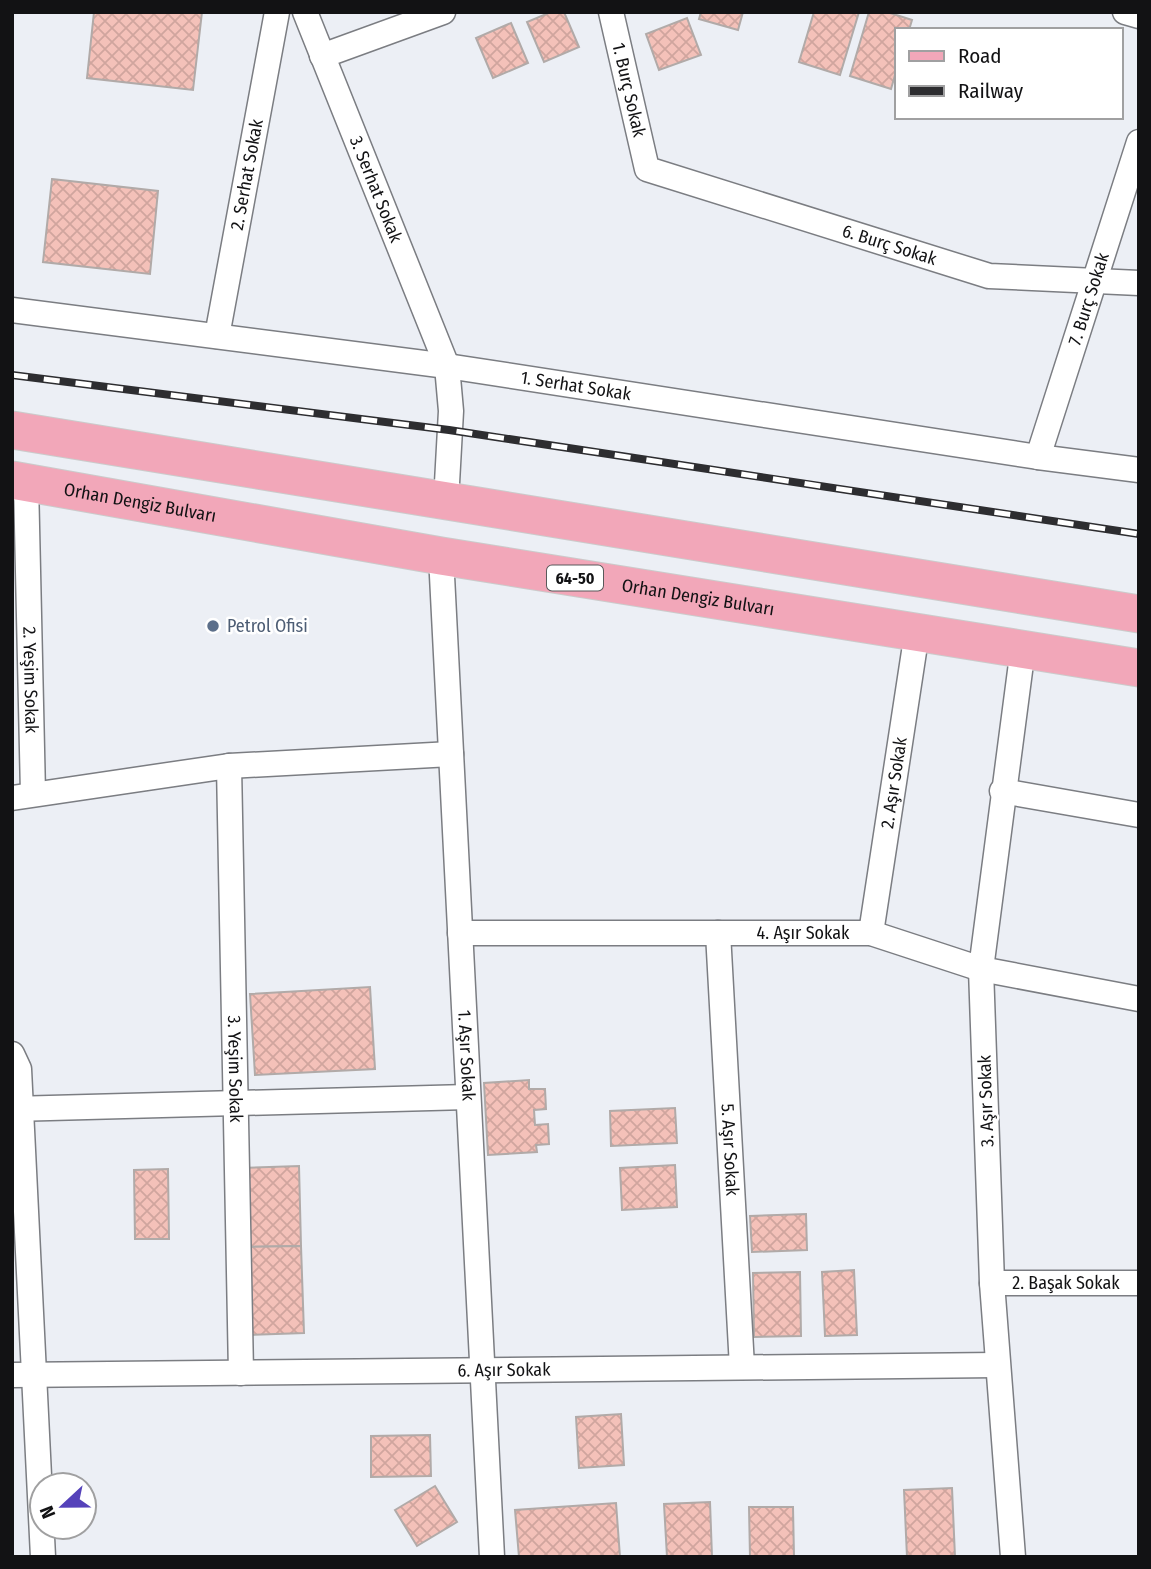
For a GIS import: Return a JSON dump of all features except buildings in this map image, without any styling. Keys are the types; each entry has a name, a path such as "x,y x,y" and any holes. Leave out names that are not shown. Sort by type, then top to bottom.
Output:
{"main road":[{"path":"12,430 1139,614"},
{"name":"Orhan Dengiz Bulvarı","path":"19,481 441,556 1139,668"}],"street":[{"name":"2. Serhat Sokak","path":"217,335 277,12"},
{"name":"3. Serhat Sokak","path":"305,12 447,366 451,411 446,501"},
{"path":"322,56 443,12"},
{"name":"1. Burç Sokak","path":"611,12 647,169"},
{"path":"1125,12 1139,16"},
{"name":"7. Burç Sokak","path":"1038,457 1139,142"},
{"name":"6. Burç Sokak","path":"647,169 989,276 1139,283"},
{"name":"1. Serhat Sokak","path":"12,310 447,366 1038,457 1139,470"},
{"name":"2. Yeşim Sokak","path":"19,481 22,796"},
{"name":"1. Aşır Sokak","path":"441,556 492,1557"},
{"name":"2. Aşır Sokak","path":"870,933 917,632"},
{"name":"3. Aşır Sokak","path":"1013,1557 992,1283 981,969 1002,791 1023,648"},
{"path":"22,796 229,766 451,754"},
{"name":"3. Yeşim Sokak","path":"229,766 241,1373"},
{"path":"1002,791 1139,816"},
{"name":"4. Aşır Sokak","path":"460,933 870,933 981,969 1139,999"},
{"name":"5. Aşır Sokak","path":"718,933 742,1367"},
{"path":"12,1054 19,1069 17,1109 22,1375 43,1557"},
{"path":"17,1109 468,1097"},
{"name":"2. Başak Sokak","path":"992,1283 1139,1283"},
{"name":"6. Aşır Sokak","path":"22,1375 997,1365"}],"railway":[{"path":"12,375 449,430 1139,534"}],"place":[{"name":"Petrol Ofisi","path":"213,626"}]}
